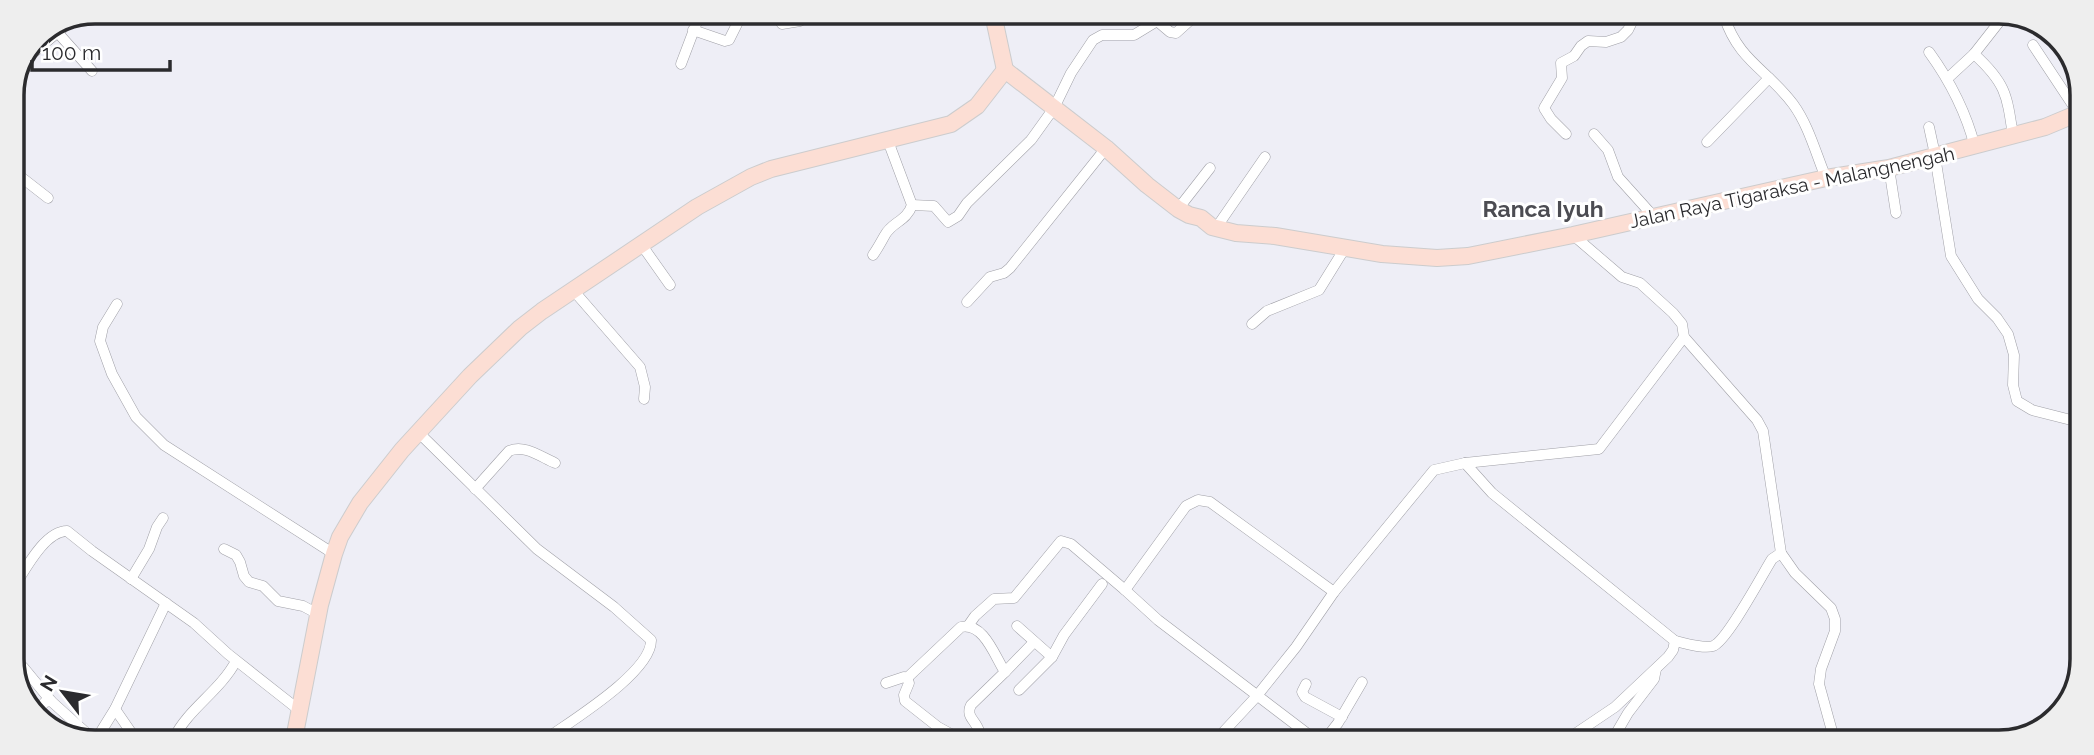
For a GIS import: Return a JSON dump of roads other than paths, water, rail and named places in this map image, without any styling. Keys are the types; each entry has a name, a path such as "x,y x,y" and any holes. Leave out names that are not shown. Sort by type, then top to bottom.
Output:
{"main road":[{"path":"296,730 318,614 340,537 366,495 402,450 470,376 510,338 573,290 697,207 761,172 888,141 960,120 977,106 1005,70 995,24"},
{"name":"Jalan Raya Tigaraksa - Malangnengah","path":"1005,70 1106,148 1178,209 1201,218 1216,228 1382,254 1437,258 1468,256 1826,178 1889,168 1975,147 2069,117"}],"street":[{"path":"681,64 696,24"},
{"path":"693,30 725,41 733,36 738,24"},
{"path":"912,205 934,206 946,221 950,222 1031,139 1054,108 1071,74 1093,40 1102,35 1134,35 1152,24"},
{"path":"1161,24 1170,32 1176,33 1186,24"},
{"path":"1566,134 1544,108 1562,78 1562,63 1588,41 1606,42 1621,37 1631,24"},
{"path":"1727,24 1738,49 1784,93 1802,118 1826,178"},
{"path":"1948,78 1975,54 1998,24"},
{"path":"59,34 92,71"},
{"path":"2033,46 2069,97"},
{"path":"1929,52 1948,78 1964,110 1975,147"},
{"path":"1975,54 1998,78 2005,90 2013,136"},
{"path":"1707,142 1769,78"},
{"path":"1928,127 1936,156 1951,256 1978,299 2008,334 2013,351 2013,385 2017,401 2032,410 2070,420"},
{"path":"1594,134 1608,150 1618,177 1654,217"},
{"path":"873,255 883,243 885,234 908,215 912,205 888,141"},
{"path":"967,302 990,277 1010,268 1106,148"},
{"path":"1216,228 1265,157"},
{"path":"1178,209 1210,168"},
{"path":"1889,168 1896,212"},
{"path":"24,179 48,198"},
{"path":"1573,235 1622,277 1640,283 1674,313 1682,324 1684,337 1763,431 1780,553 1795,573 1831,608 1835,619 1835,631 1821,669 1819,684 1832,730"},
{"path":"641,244 670,285"},
{"path":"1252,324 1267,311 1319,290 1345,248"},
{"path":"573,290 640,367 645,387 644,399"},
{"path":"117,304 103,327 100,341 112,374 136,418 164,445 334,554"},
{"path":"1225,730 1296,647 1334,592 1431,472 1465,463 1599,449 1684,337"},
{"path":"419,433 537,548 614,607 651,640 647,657 634,673 558,730"},
{"path":"475,489 514,449 522,448 555,463"},
{"path":"1465,463 1492,493 1675,641 1710,646 1717,643 1728,632 1772,559 1780,553"},
{"path":"1125,590 1186,506 1204,500 1334,592"},
{"path":"131,579 163,518"},
{"path":"25,570 38,550 59,532 69,532 194,623 236,661 299,710"},
{"path":"968,626 994,599 1014,598 1061,541 1071,544 1158,620 1302,730"},
{"path":"224,549 236,555 249,582 262,586 278,601 303,606 318,614"},
{"path":"1019,691 1052,657 1064,635 1102,584"},
{"path":"102,730 115,709 166,603"},
{"path":"886,683 907,678 955,632 968,626 985,638 1005,672"},
{"path":"1017,626 1033,643 1052,657"},
{"path":"1581,730 1615,707 1656,669 1671,653 1675,641"},
{"path":"978,730 969,716 971,705 1033,643"},
{"path":"179,730 222,683 236,661"},
{"path":"1618,730 1654,679 1656,669"},
{"path":"26,670 51,701 82,729"},
{"path":"907,678 909,682 904,695 905,701 944,730"},
{"path":"1332,730 1362,682"},
{"path":"1306,684 1302,692 1305,697 1342,717"},
{"path":"41,706 51,701"},
{"path":"115,709 129,730"}],"district":[{"name":"Ranca Iyuh","path":"1543,208"}]}
